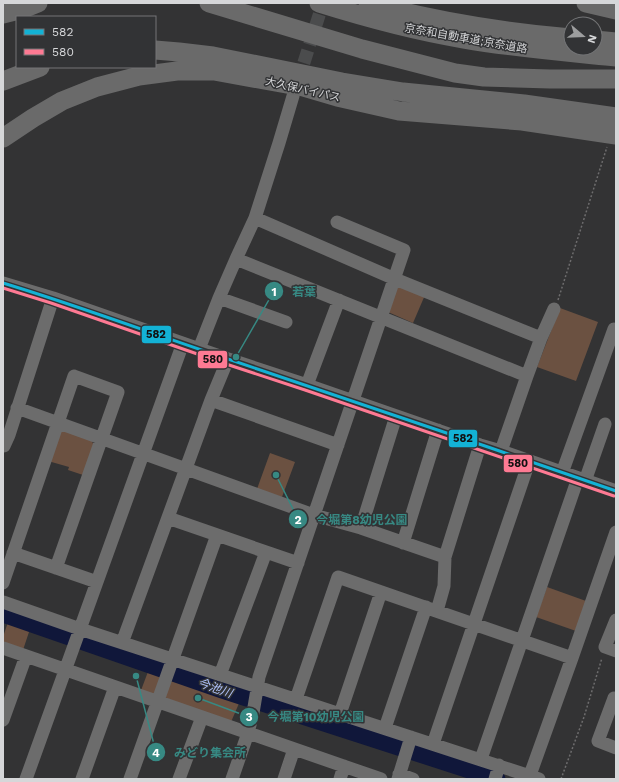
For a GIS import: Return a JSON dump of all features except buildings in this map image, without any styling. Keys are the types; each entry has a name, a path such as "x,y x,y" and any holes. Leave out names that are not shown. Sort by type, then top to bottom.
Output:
{"highway":[{"path":"3,14 23,9 38,3"},
{"path":"209,3 362,49 455,73 484,77 616,79"},
{"name":"京奈和自動車道;京奈道路","path":"319,3 379,21 464,39 539,50 616,57"},
{"name":"京奈和自動車道;京奈道路","path":"368,3 422,17 466,25 563,37"},
{"path":"586,3 616,10"},
{"path":"603,41 616,42"},
{"name":"大久保バイパス","path":"156,50 213,56 342,82 403,92 524,104 614,128"},
{"path":"3,81 37,68"},
{"name":"大久保バイパス","path":"3,138 62,101 97,87 139,76 177,71 214,71 298,92 336,97 399,110 614,128"}],"street":[{"path":"199,349 236,258 255,218 277,150 285,145 298,92"},
{"path":"255,218 394,279 541,338"},
{"path":"232,779 248,733 259,677 404,250 337,222"},
{"path":"236,258 527,376"},
{"path":"3,283 53,298 616,491"},
{"path":"4,446 10,435 17,408 53,298"},
{"path":"219,298 286,322"},
{"path":"307,385 339,300"},
{"path":"501,451 541,338 554,309"},
{"path":"562,472 614,329"},
{"path":"26,779 183,343"},
{"path":"122,643 211,400 228,359"},
{"path":"3,583 74,376 118,392 56,568"},
{"path":"211,400 338,445"},
{"path":"17,408 314,515 361,528 445,557"},
{"path":"361,528 396,416"},
{"path":"481,760 522,640 581,480 605,424"},
{"path":"404,543 438,430"},
{"path":"385,728 431,609 444,586 445,557 480,445"},
{"path":"433,744 529,462"},
{"path":"168,518 298,563"},
{"path":"3,602 77,636 122,643 172,662 220,675 257,690 296,699 481,760 497,772 535,777 572,658 616,532"},
{"path":"130,779 216,535"},
{"path":"220,675 266,552"},
{"path":"13,553 97,582"},
{"path":"296,699 338,577 572,658"},
{"path":"340,714 381,592"},
{"path":"611,649 616,620"},
{"path":"3,648 381,779"},
{"path":"3,720 26,656"},
{"path":"82,779 115,687"},
{"path":"616,699 614,698 598,741 616,748"},
{"path":"179,779 202,717"},
{"path":"412,737 398,777 413,779"},
{"path":"284,779 294,749"},
{"path":"340,779 344,766"}],"path":[{"path":"554,309 561,293 614,128"},
{"path":"561,779 611,649"}],"shaded area":[{"path":"398,286 425,295 413,323 388,312"},
{"path":"560,308 598,322 576,381 537,367"},
{"path":"64,430 91,439 94,446 83,475 68,470 69,467 48,461 58,431"},
{"path":"270,453 295,462 282,497 257,489"},
{"path":"547,587 586,601 576,631 536,617"},
{"path":"8,622 30,629 22,653 3,647 3,637"},
{"path":"149,669 164,674 157,695 140,693"},
{"path":"171,678 175,678 240,701 231,722 167,700 164,695"}],"waterway":[{"name":"今池川","path":"3,614 222,690 497,779"}],"tunnel":[{"path":"298,81 323,3"}],"transit line":[{"name":"582","path":"3,283 616,491"},
{"name":"580","path":"3,288 51,303 614,496"}],"place":[{"name":"若葉","path":"236,357"},
{"name":"今堀第8幼児公園","path":"276,475"},
{"name":"みどり集会所","path":"136,676"},
{"name":"今堀第10幼児公園","path":"198,698"}]}
